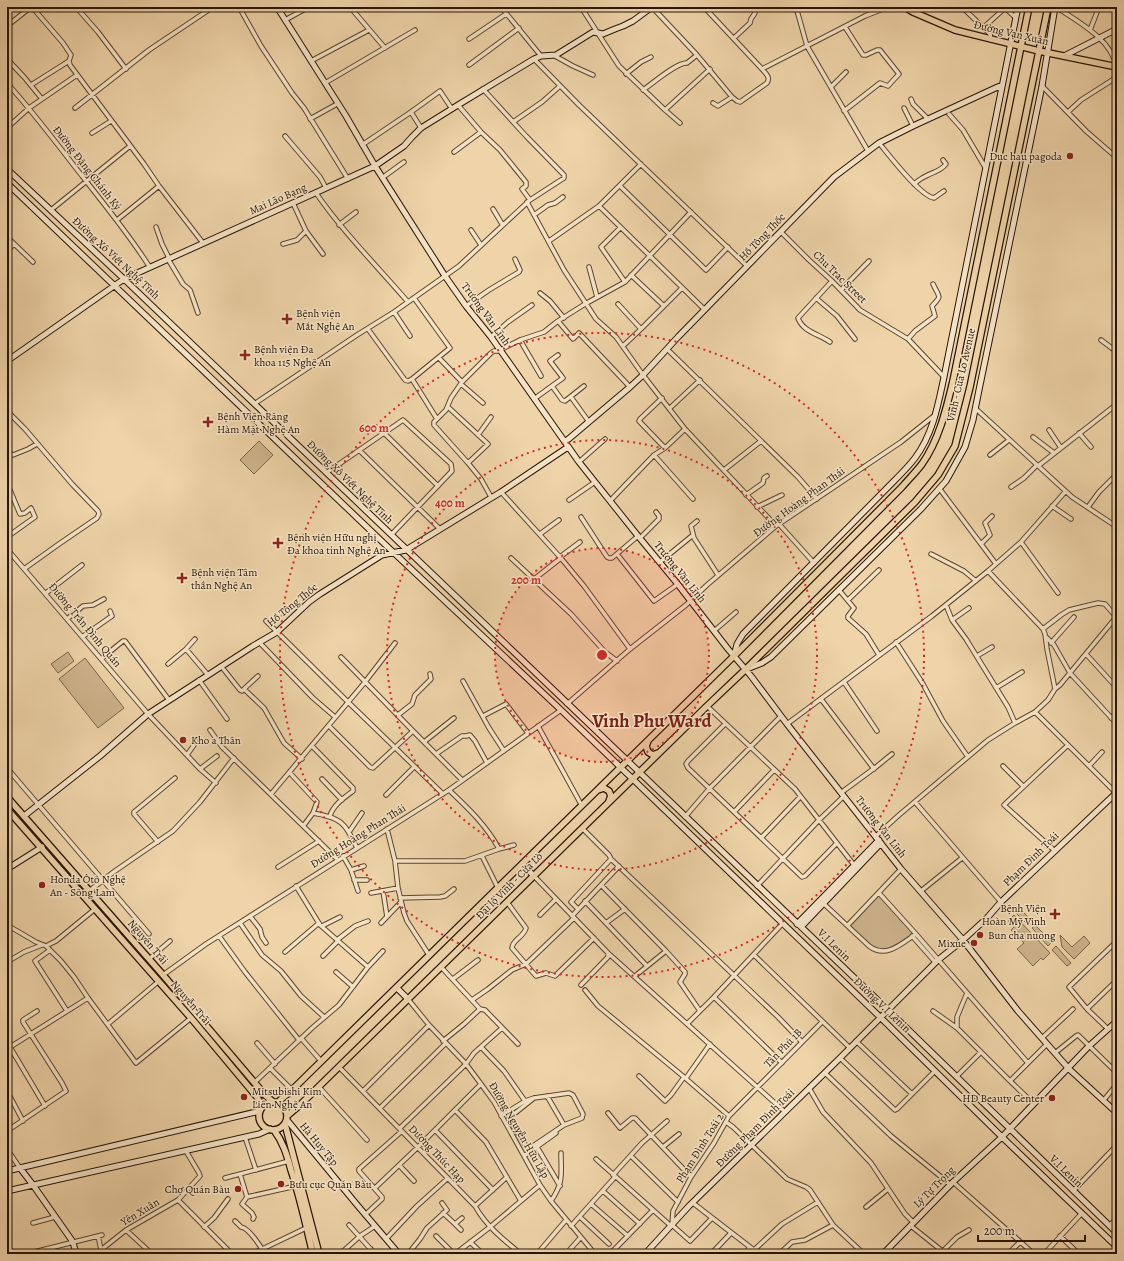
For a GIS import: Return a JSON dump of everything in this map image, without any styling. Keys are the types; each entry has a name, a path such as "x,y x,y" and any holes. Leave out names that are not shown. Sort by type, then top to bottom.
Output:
{"main road":[{"name":"Đường Vạn Xuân","path":"904,7 955,30 991,40 1116,67"},
{"name":"Vinh - Cua Lo Avenue","path":"734,656 902,487 922,464 936,440 945,414 953,381 1029,7"},
{"name":"Vinh - Cua Lo Avenue","path":"746,669 915,502 938,475 955,446 970,387 1048,7"},
{"name":"Đại lộ Vinh - Cửa Lò","path":"275,1102 292,1090 322,1061 734,656"},
{"name":"Đại lộ Vinh - Cửa Lò","path":"286,1120 639,772 746,669"},
{"path":"648,741 646,746 648,752 653,754 659,753"},
{"path":"597,790 602,788 609,791 611,796 609,802"},
{"name":"Nguyên Trãi","path":"7,797 196,1013 254,1083 275,1102"},
{"name":"Nguyễn Trãi","path":"7,809 159,981 247,1084 258,1097 261,1109"},
{"path":"17,821 24,816"},
{"path":"42,847 47,842"},
{"path":"96,909 101,904"},
{"path":"132,951 137,946"},
{"path":"191,1018 196,1013"},
{"path":"313,1254 289,1161 280,1138 272,1130 263,1126 259,1119 261,1109 268,1102 275,1102 286,1109 286,1120 319,1254"},
{"path":"272,1130 282,1127 286,1120"}],"street":[{"path":"7,26 31,7 71,55 69,61 31,85"},
{"path":"77,7 126,69"},
{"path":"75,108 149,50 213,7"},
{"path":"239,7 261,46 292,93 304,108 348,179"},
{"name":"Trương Văn Lĩnh","path":"277,7 382,178 445,276 466,306 491,337 566,445 734,656 746,669 878,840 963,940 1018,1011 1069,1069 1117,1113"},
{"path":"285,20 309,7"},
{"path":"350,7 384,48"},
{"path":"501,7 541,56"},
{"path":"582,7 615,61 626,74 680,123"},
{"path":"593,75 555,56 593,32 603,34 628,24 652,7 697,54 732,97 737,102 740,102 767,82 768,77 762,68 704,7"},
{"path":"734,38 750,23 755,13 754,7"},
{"path":"796,7 807,46 868,151"},
{"path":"762,68 865,16 888,7"},
{"path":"962,7 990,34 991,40"},
{"path":"983,28 1005,7 1016,18"},
{"path":"734,656 737,644 743,634 915,458 928,436 936,414 944,377 1018,7"},
{"path":"746,669 762,663 771,657 921,509 946,481 964,447 975,408 1042,86 1056,7 1100,38 1113,56 1116,67"},
{"path":"1090,30 1099,7"},
{"path":"469,39 506,14"},
{"path":"844,111 880,83 882,82 887,86 889,85 899,74 880,50 863,55 845,27"},
{"path":"469,65 519,28"},
{"path":"1064,56 1117,29"},
{"path":"311,61 369,30"},
{"path":"325,83 415,30"},
{"path":"644,90 667,73 683,63 687,63 697,54"},
{"name":"Mai Lão Bạng","path":"7,362 124,278 375,166 404,146 421,128 483,89 534,59 541,56 555,56"},
{"path":"626,74 641,62 651,57"},
{"path":"7,59 42,99"},
{"path":"534,59 560,86 747,266"},
{"path":"69,61 70,65 111,121 203,243"},
{"path":"665,110 710,69"},
{"path":"831,87 846,72"},
{"path":"7,128 29,108 78,75"},
{"path":"1068,112 1081,100 1117,77"},
{"name":"Đường Đặng Chánh Kỷ","path":"7,84 29,108 117,220 149,266"},
{"name":"Hồ Tông Thốc","path":"24,816 100,756 148,714 221,666 277,632 314,598 382,555 406,550 501,492 566,445 589,422 643,375 834,177 868,151 879,143 913,126 1002,85"},
{"path":"513,122 542,102 560,86"},
{"path":"1042,86 1090,134 1117,158"},
{"path":"246,411 254,404 357,335 394,312 459,266 528,201 564,178 565,176 483,89"},
{"path":"362,145 440,91 452,108"},
{"path":"713,103 718,106 732,97"},
{"path":"911,99 913,104 928,119"},
{"path":"310,119 337,104"},
{"path":"458,105 481,132 497,146 526,182 526,185 522,189 534,215 564,270 596,319 612,333 623,346 643,375 686,429 757,507 814,563"},
{"path":"904,108 913,126"},
{"path":"411,112 421,128"},
{"path":"949,114 963,130 986,168"},
{"path":"92,133 111,121"},
{"path":"454,152 481,132"},
{"path":"285,136 320,177 326,188"},
{"path":"879,143 914,184 922,191 932,198 935,198 944,191"},
{"path":"51,210 130,146"},
{"path":"914,184 925,176 946,166 943,160"},
{"path":"382,178 404,162"},
{"path":"549,241 599,206 641,164"},
{"name":"Đường Xô Viết Nghệ Tĩnh","path":"7,169 124,278 639,772"},
{"name":"Đường Xô Viết Nghệ Tĩnh","path":"7,183 632,779"},
{"path":"117,220 159,186"},
{"path":"620,186 706,270 728,247"},
{"path":"316,193 339,225 408,302"},
{"path":"534,215 548,205 555,203 562,197"},
{"path":"293,203 306,231 323,254"},
{"path":"599,206 705,310"},
{"path":"493,210 502,224"},
{"path":"339,225 356,212"},
{"path":"491,498 480,479 468,463 434,425 434,422 448,407 451,398 461,383 494,351 544,332 558,321 625,282 691,212"},
{"path":"156,227 169,259 183,284 190,290 198,313"},
{"path":"620,228 601,247 625,282"},
{"path":"471,230 481,245"},
{"path":"283,244 297,240 306,231"},
{"name":"Chu Trac Street","path":"781,232 860,310 908,339 944,377"},
{"path":"7,237 33,262"},
{"path":"7,251 14,244"},
{"path":"466,306 519,272 520,270 515,258"},
{"path":"841,290 869,262"},
{"path":"589,268 598,297"},
{"path":"631,275 664,306"},
{"path":"830,342 809,331 798,319 799,316 832,281"},
{"path":"908,339 915,331 935,316 932,306 939,299 933,284"},
{"path":"623,346 682,288"},
{"path":"540,293 550,301 564,318"},
{"path":"368,329 405,380 412,379 450,349 414,298"},
{"path":"816,298 837,316 855,339"},
{"path":"618,304 641,329"},
{"path":"491,337 508,322 532,305"},
{"path":"394,312 410,336"},
{"path":"558,321 573,339 580,334 630,387"},
{"path":"520,340 541,376"},
{"path":"1101,340 1117,352"},
{"path":"667,349 798,477 817,498"},
{"path":"534,399 563,378 550,361 558,355"},
{"path":"439,358 461,383 482,403"},
{"path":"412,379 437,419"},
{"path":"670,408 700,380"},
{"path":"552,386 563,401 566,401 584,386"},
{"path":"571,397 589,422"},
{"path":"662,398 639,421 665,448"},
{"path":"1011,487 1117,404"},
{"path":"448,407 488,444 468,463"},
{"path":"975,408 1066,492 1117,527"},
{"path":"7,411 98,511 99,514 98,518 24,569"},
{"name":"Đường Hoàng Phan Thái","path":"567,704 630,649 690,601 777,525 901,442 936,414"},
{"path":"478,435 491,417"},
{"path":"326,473 403,420 451,464 452,471 391,535"},
{"path":"610,501 654,455 665,448 686,429"},
{"path":"1049,430 1061,448"},
{"path":"384,433 438,486"},
{"path":"1080,433 1091,447"},
{"path":"1033,436 1054,453"},
{"path":"580,462 605,439"},
{"path":"990,455 1009,440"},
{"path":"724,470 761,441"},
{"path":"7,449 13,455 38,444"},
{"path":"358,450 440,529"},
{"path":"297,459 304,452"},
{"path":"654,455 693,499"},
{"path":"746,495 763,483 764,478 767,476"},
{"path":"1088,507 1099,492 1115,476"},
{"path":"569,500 595,482"},
{"path":"7,483 20,514 25,513 31,508 35,517 7,537"},
{"path":"939,488 996,564"},
{"path":"501,492 561,558 584,586 630,649"},
{"path":"787,724 976,581 1021,542 1066,492"},
{"path":"757,507 782,495"},
{"path":"7,502 13,497"},
{"path":"1052,506 1071,519"},
{"path":"581,517 607,557 611,558 639,537 659,519 656,512"},
{"path":"981,544 990,535 985,523 992,516"},
{"path":"540,534 559,520"},
{"path":"697,521 691,526 693,535 718,575"},
{"path":"660,562 693,535"},
{"path":"533,580 580,542"},
{"path":"1021,542 1058,593"},
{"name":"Đường Trần Đình Quán","path":"7,549 148,714 200,769 216,783"},
{"path":"7,556 11,553"},
{"path":"616,554 654,601 678,584"},
{"path":"931,554 963,570 976,581"},
{"path":"511,558 571,614 605,652 617,661"},
{"path":"46,593 82,565"},
{"path":"848,600 879,570"},
{"path":"988,571 1043,629 1046,637 1055,689"},
{"path":"839,590 854,608 848,618 866,634 879,655"},
{"path":"67,619 83,606 93,605 104,599"},
{"path":"799,925 915,802 988,740 1035,712 1048,700 1055,689 1117,617 1105,604 1098,603 1069,610 1043,629"},
{"path":"946,605 952,620 977,656 981,665 1008,707 1015,723"},
{"path":"952,620 969,608"},
{"path":"82,637 112,616 110,611"},
{"path":"714,631 736,612"},
{"path":"1051,643 1074,617"},
{"path":"266,620 443,794"},
{"path":"1046,637 1070,673 1117,724"},
{"path":"168,664 186,650 195,639"},
{"path":"101,659 125,641 169,700"},
{"path":"259,642 335,717"},
{"path":"896,642 923,684 943,722 968,757"},
{"path":"272,794 365,682 395,643"},
{"path":"977,656 992,647"},
{"path":"186,650 208,675"},
{"path":"1086,654 1117,688"},
{"path":"341,656 462,780"},
{"path":"221,666 242,691 258,676"},
{"path":"996,688 1022,672"},
{"path":"398,716 412,704 415,696 431,679 430,674"},
{"path":"199,680 228,718"},
{"path":"462,681 489,728 504,750"},
{"path":"844,682 877,731"},
{"path":"244,689 264,708 284,743 302,759"},
{"path":"821,699 874,769"},
{"path":"483,716 506,704 528,733"},
{"path":"707,706 792,786 854,865"},
{"name":"Đường Hoàng Phan Thái","path":"163,975 218,936 443,794 561,710"},
{"path":"1035,712 1116,791"},
{"path":"1111,718 1117,712"},
{"path":"685,817 709,789 781,716"},
{"path":"424,742 454,718"},
{"path":"725,724 688,761 686,764 688,768 801,876 804,876 836,843"},
{"path":"329,726 372,768 375,767 413,731"},
{"path":"538,726 582,806"},
{"path":"210,730 220,744 338,860"},
{"path":"436,754 462,736 470,735 476,742 487,763"},
{"path":"187,755 194,745 195,740"},
{"path":"1055,851 1004,806 1023,786 1068,745"},
{"path":"312,746 353,788 352,791 332,810 330,816"},
{"path":"1089,766 1102,752"},
{"path":"757,886 843,794 892,754"},
{"path":"200,769 217,756"},
{"path":"89,891 176,828 216,783 234,758"},
{"path":"386,795 414,766"},
{"path":"1003,766 1023,786"},
{"path":"7,768 39,803 149,934"},
{"path":"734,812 774,770"},
{"name":"V.I Lenin","path":"639,772 888,1010 1117,1233"},
{"path":"290,773 316,801 317,804 313,813 304,825"},
{"path":"158,842 134,814 134,812 175,778"},
{"path":"322,779 342,800"},
{"name":"Đường V.I Lênin","path":"632,779 783,923 1117,1247"},
{"path":"449,790 479,820 493,838 499,849"},
{"name":"Phạm Đình Toái","path":"880,1017 936,961 963,940 987,918 1001,902 1116,791"},
{"path":"760,838 800,797"},
{"path":"915,802 1001,902"},
{"path":"313,813 330,816 342,824 349,832 357,848"},
{"path":"349,832 362,813"},
{"path":"582,828 609,855 611,860 778,1017 802,1042"},
{"path":"387,829 394,860 400,900 406,919 429,955"},
{"path":"799,925 823,903 878,840"},
{"path":"278,867 319,841"},
{"path":"394,860 465,861 514,845"},
{"path":"7,869 42,847"},
{"path":"343,856 351,870 358,891"},
{"path":"482,856 498,888"},
{"path":"921,891 962,858"},
{"path":"565,908 611,860"},
{"path":"522,864 608,953 785,1112"},
{"path":"351,870 364,866"},
{"path":"472,1000 488,990 512,970 526,964 573,917 578,909 619,866"},
{"path":"848,926 902,869"},
{"path":"354,880 367,880"},
{"path":"601,885 685,972 685,976 680,982 700,1011"},
{"path":"296,886 320,925 368,967"},
{"path":"371,893 398,888"},
{"path":"381,923 400,900 442,897 449,894 454,889"},
{"path":"382,891 387,917"},
{"path":"879,893 936,961 967,993 1028,1063"},
{"path":"540,915 556,899"},
{"path":"586,901 647,966"},
{"path":"507,902 525,927 525,932 511,947 536,976 546,973 555,976 594,938"},
{"path":"571,902 578,909"},
{"path":"823,903 875,950 893,950 914,935"},
{"path":"7,962 24,952 56,941 96,909"},
{"path":"606,923 625,909"},
{"path":"250,916 260,929 261,936 266,943"},
{"path":"687,1024 790,916"},
{"path":"286,952 320,925 340,917"},
{"path":"323,956 338,940 355,926 368,921"},
{"path":"240,923 262,955 276,967 301,996 324,1017"},
{"path":"7,925 50,950 69,970 136,1063 191,1018"},
{"path":"218,936 245,972 300,1039 322,1061"},
{"path":"149,959 170,941"},
{"path":"1108,1029 1087,1009 1070,989 1070,986 1117,941"},
{"path":"50,950 35,961 67,1011"},
{"path":"254,1083 300,1039 339,1005 368,967 383,951"},
{"path":"635,976 666,951"},
{"path":"581,985 608,957 608,953"},
{"path":"754,955 850,1048"},
{"path":"453,979 478,960"},
{"path":"441,967 480,1009 486,1010 518,1044"},
{"path":"336,972 353,987"},
{"path":"1087,1009 1117,980"},
{"path":"108,1024 159,981"},
{"path":"396,988 408,999"},
{"path":"585,990 598,1006 729,1116"},
{"path":"957,1028 957,1017 967,993"},
{"path":"714,997 782,1063"},
{"path":"9,1048 88,998"},
{"name":"Đường Nguyễn Hữu Lập","path":"408,999 429,1025 466,1064 481,1084 502,1116 540,1185 566,1220 595,1254"},
{"path":"380,1108 480,1009"},
{"path":"1042,1038 1073,1009"},
{"path":"7,1132 65,1093 66,1090 23,1023 23,1021 37,1011"},
{"path":"933,1011 957,1028 980,1053 1034,1104"},
{"name":"Đường Phạm Đình Toái","path":"648,1253 693,1203 880,1017"},
{"path":"1009,1129 1069,1069 1089,1046 1117,1021"},
{"name":"Tân Phú 1B","path":"758,1088 822,1022"},
{"path":"363,1091 429,1025"},
{"path":"365,1215 382,1199 382,1196 359,1171 359,1169 401,1130 481,1047 502,1028"},
{"path":"1055,1053 1077,1035 1117,1073"},
{"path":"856,1041 912,1094"},
{"path":"7,1042 9,1048 46,1106"},
{"path":"257,1043 274,1064"},
{"path":"639,1076 664,1101 685,1078 710,1044"},
{"path":"1010,1081 1047,1044"},
{"path":"481,1047 504,1071 525,1101"},
{"path":"956,1077 980,1053"},
{"path":"840,1058 894,1109 897,1109 935,1071"},
{"name":"Dương Thúc Hạp","path":"339,1067 476,1206 490,1227 521,1254"},
{"path":"270,1068 292,1090"},
{"path":"825,1073 891,1136 952,1183 1034,1254"},
{"path":"374,1188 418,1147 481,1084"},
{"path":"1103,1101 1117,1084"},
{"path":"319,1087 367,1140"},
{"name":"Phạm Đình Toái 2","path":"671,1226 673,1211 691,1177 707,1154 729,1116 758,1088"},
{"path":"809,1088 823,1112 871,1163 912,1224 944,1253 957,1236 969,1230"},
{"path":"7,1091 22,1121"},
{"path":"502,1116 525,1101 534,1098 568,1093 573,1096 583,1114 583,1117 564,1125 530,1148 527,1148 509,1118 534,1098"},
{"path":"547,1096 564,1125"},
{"path":"7,1171 261,1109"},
{"path":"455,1110 483,1139 521,1201"},
{"path":"608,1113 620,1128 634,1118 691,1177"},
{"name":"Hà Huy Tập","path":"286,1120 399,1254"},
{"path":"571,1226 603,1191 630,1156 667,1121"},
{"path":"726,1122 787,1179 810,1190 833,1225 864,1254"},
{"name":"Lý Tự Trọng","path":"883,1254 952,1183 1009,1129"},
{"path":"7,1191 272,1130"},
{"path":"435,1130 493,1190"},
{"path":"524,1156 556,1133"},
{"path":"663,1147 679,1134"},
{"path":"245,1137 256,1170"},
{"path":"1073,1191 1117,1145"},
{"path":"537,1147 560,1186"},
{"path":"7,1149 73,1242 76,1254"},
{"name":"Yên Xuân","path":"101,1252 126,1230 178,1200 200,1176 186,1151"},
{"path":"551,1201 562,1180 561,1153"},
{"path":"630,1156 678,1202"},
{"path":"596,1159 690,1241 712,1218"},
{"path":"225,1178 289,1161"},
{"path":"399,1165 414,1181"},
{"path":"240,1174 247,1197"},
{"path":"476,1206 507,1177"},
{"path":"386,1239 417,1206 448,1178"},
{"path":"436,1236 454,1254 490,1227 540,1185"},
{"path":"253,1219 254,1217 252,1213 242,1204 247,1197 296,1186"},
{"path":"866,1207 888,1189"},
{"path":"603,1191 640,1224"},
{"path":"204,1227 218,1214 228,1199"},
{"path":"178,1200 232,1254"},
{"path":"745,1254 782,1224 818,1202"},
{"path":"408,1254 427,1228 447,1210 442,1203"},
{"path":"693,1203 759,1254"},
{"path":"591,1204 628,1236"},
{"path":"610,1254 653,1210"},
{"path":"443,1213 461,1230"},
{"path":"1044,1254 1082,1213"},
{"path":"33,1223 55,1217"},
{"path":"580,1217 609,1244"},
{"path":"455,1224 462,1218"},
{"path":"1109,1226 1117,1218"},
{"path":"537,1254 566,1220"},
{"path":"235,1221 249,1232 264,1254"},
{"path":"349,1225 375,1254"},
{"path":"779,1254 792,1242 804,1240 833,1225"},
{"path":"340,1254 360,1236 375,1226"},
{"path":"252,1254 306,1228"},
{"path":"126,1230 152,1254"},
{"path":"711,1254 731,1233"},
{"path":"26,1254 100,1235 101,1252"},
{"path":"1060,1236 1079,1254"},
{"path":"566,1254 581,1237"},
{"path":"470,1242 483,1254"},
{"path":"1008,1254 1020,1242"},
{"path":"365,1254 370,1249"}],"shaded area":[{"path":"259,441 273,455 254,474 240,460"},
{"path":"68,652 74,661 58,673 51,664"},
{"path":"85,658 124,708 98,728 59,679"},
{"path":"879,893 916,934 893,950 875,950 848,925"},
{"path":"1020,909 1033,922 1029,926 1016,913"},
{"path":"1014,915 1050,953 1043,960 1041,958 1033,966 1017,949 1024,943 1011,930 1014,927 1008,921"},
{"path":"1035,925 1052,942 1048,946 1032,928"},
{"path":"1060,935 1072,947 1084,936 1090,943 1074,959 1062,947"},
{"path":"1056,946 1071,963 1067,966 1052,950"}],"place":[{"name":"Duc hau pagoda","path":"1070,156"},
{"name":"Bệnh viện Mắt Nghệ An","path":"287,319"},
{"name":"Bệnh viện Đa khoa 115 Nghệ An","path":"245,355"},
{"name":"Bệnh Viện Răng Hàm Mặt Nghệ An","path":"208,422"},
{"name":"Bệnh viện Hữu nghị Đa khoa tỉnh Nghệ An","path":"278,543"},
{"name":"Bệnh viện Tâm thần Nghệ An","path":"182,578"},
{"name":"Kho a Thân","path":"183,740"},
{"name":"Honda Ôtô Nghệ An - Sông Lam","path":"42,885"},
{"name":"Bệnh Viện Hoàn Mỹ Vinh","path":"1055,914"},
{"name":"Bun cha nuong","path":"980,935"},
{"name":"Mixue","path":"974,943"},
{"name":"Mitsubishi Kim Liên Nghệ An","path":"244,1097"},
{"name":"HD Beauty Center","path":"1052,1098"},
{"name":"Bưu cục Quán Bàu","path":"281,1184"},
{"name":"Chợ Quán Bàu","path":"238,1189"}],"district":[{"name":"Vinh Phu Ward","path":"652,721"}]}
